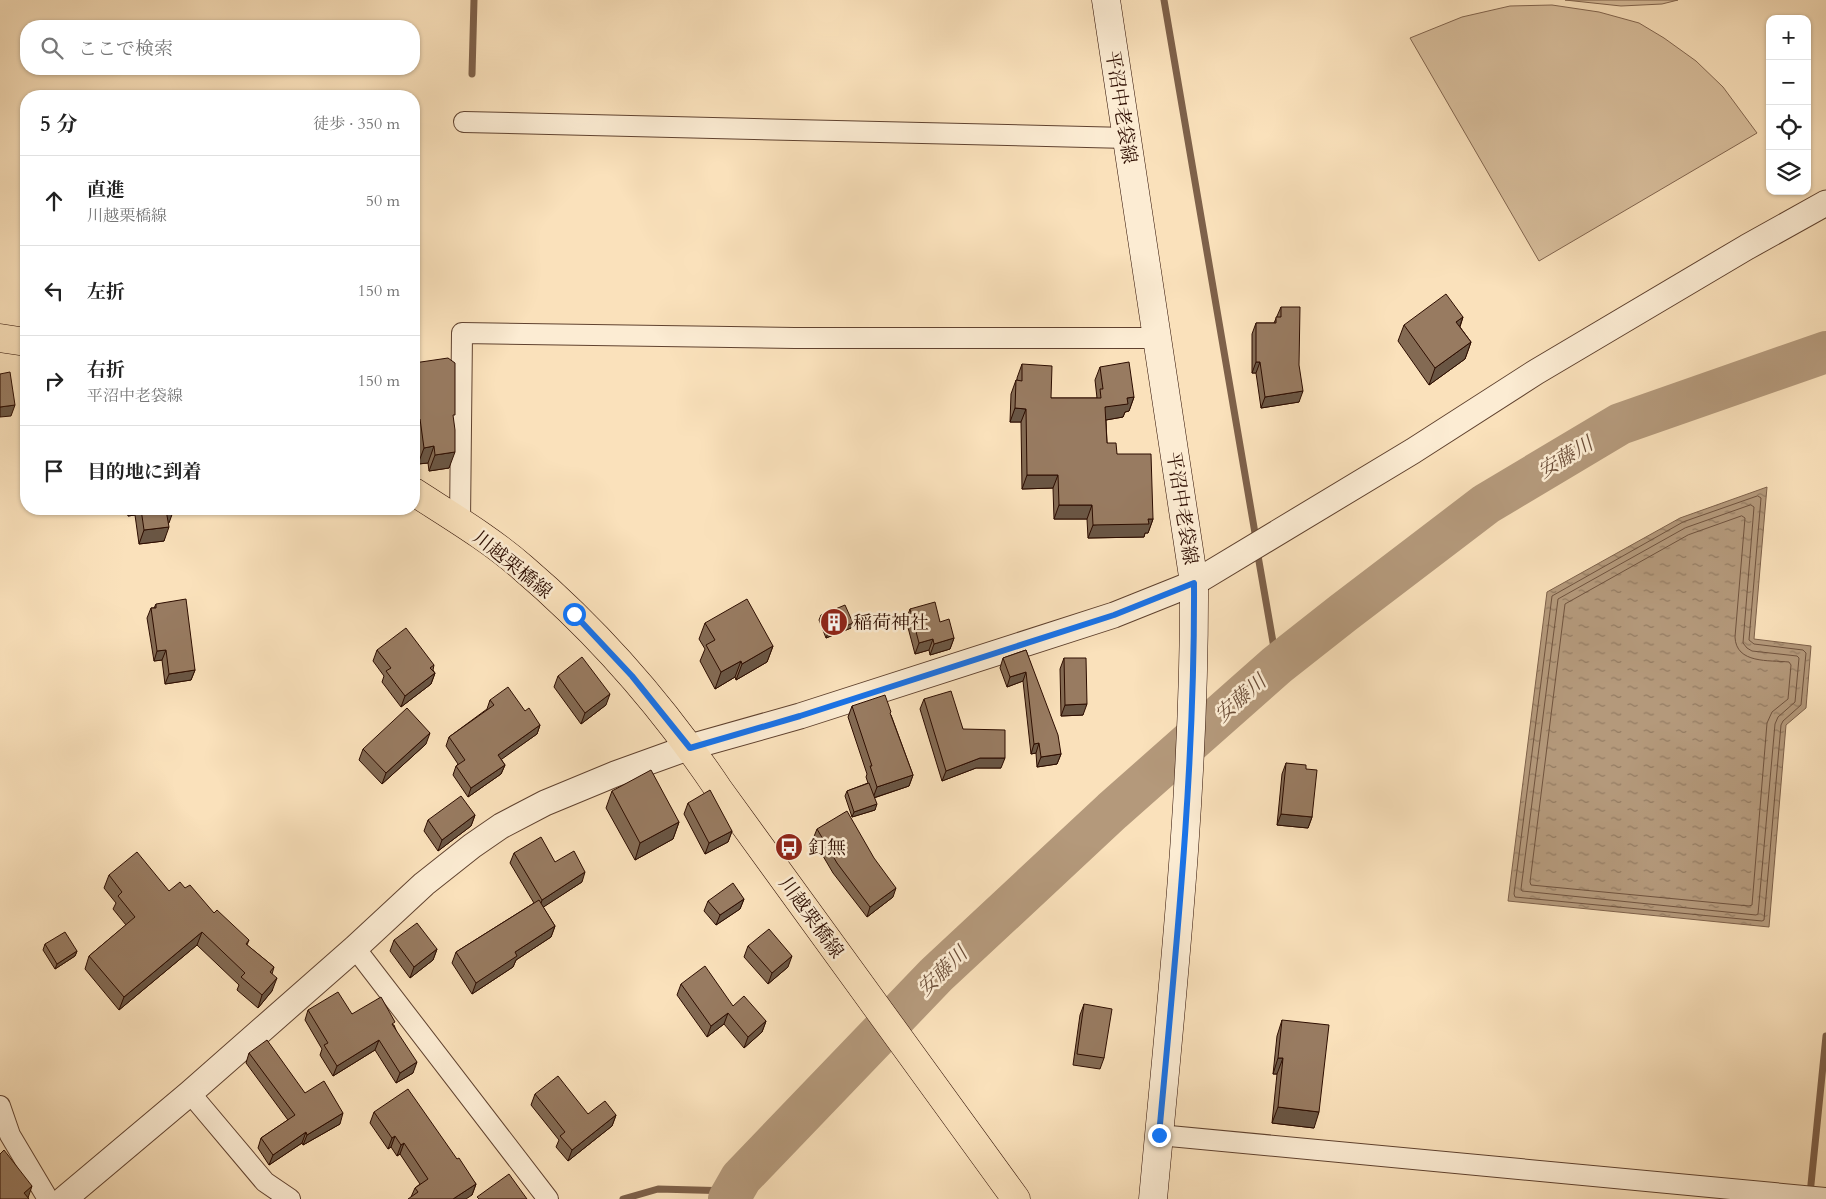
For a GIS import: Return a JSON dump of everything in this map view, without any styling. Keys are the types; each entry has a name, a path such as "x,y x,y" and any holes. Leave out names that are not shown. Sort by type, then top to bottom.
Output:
{"main road":[{"name":"平沼中老袋線","path":"1106,0 1194,583 1194,664 1186,833 1153,1199"},
{"path":"0,338 20,341"},
{"name":"川越栗橋線","path":"420,496 522,567 574,614 632,676 690,748 1016,1199"}],"street":[{"path":"464,122 1127,138"},
{"path":"64,1199 190,1094 355,948 424,884 501,826 554,799 615,774 690,748 800,716 1114,615 1194,583 1413,451 1536,372 1746,247 1826,203"},
{"path":"460,522 462,333 796,338 1157,338"},
{"path":"355,948 548,1199"},
{"path":"190,1094 266,1182 290,1199"},
{"path":"0,1106 10,1135 48,1199"},
{"path":"1159,1135 1826,1198"}],"shaded area":[{"path":"1565,0 1678,0 1662,4 1621,6"},
{"path":"1552,5 1599,12 1639,23 1664,38 1696,61 1723,87 1757,133 1539,261 1410,38 1462,17 1510,6"}],"water":[{"path":"1767,487 1754,639 1811,646 1806,708 1786,725 1769,927 1508,901 1547,592 1680,518"}],"building":[{"path":"1446,294 1463,317 1456,322 1471,342 1435,368 1404,325"},
{"path":"1281,307 1300,307 1299,365 1303,391 1265,397 1260,362 1256,362 1256,323 1276,323 1276,317 1281,317"},
{"path":"448,358 455,363 455,415 453,415 455,452 435,455 434,446 424,448 420,419 420,362"},
{"path":"1129,362 1134,397 1127,398 1128,404 1105,407 1107,443 1116,443 1117,454 1151,454 1153,519 1148,519 1149,524 1093,525 1092,505 1059,505 1058,475 1027,475 1026,409 1015,408 1016,380 1022,381 1022,364 1052,366 1051,398 1101,398 1100,389 1103,389 1100,367"},
{"path":"10,372 15,405 0,407 0,374"},
{"path":"142,515 167,515 169,527 144,530"},
{"path":"186,599 195,670 169,674 166,650 157,651 151,608 156,608 156,604"},
{"path":"747,599 773,646 742,664 741,661 721,672 706,645 715,640 705,623"},
{"path":"935,602 940,622 949,619 954,638 934,644 933,639 919,643 910,609"},
{"name":"稲荷神社","path":"845,605 853,623 828,633 821,615"},
{"path":"406,628 434,665 430,668 435,673 405,696 386,671 391,668 377,650"},
{"path":"1026,650 1058,735 1061,754 1041,757 1039,743 1034,744 1026,672 1010,677 1003,658"},
{"path":"582,657 610,694 585,713 558,676"},
{"path":"1064,658 1086,658 1087,704 1065,705"},
{"path":"508,687 525,711 529,708 540,725 498,755 505,765 471,788 456,766 465,760 449,737 494,705 490,700"},
{"path":"951,691 963,729 1005,730 1005,758 980,758 946,771 924,699"},
{"path":"885,695 913,775 877,787 852,706"},
{"path":"407,708 430,733 386,773 363,749"},
{"path":"1286,763 1306,765 1306,769 1317,770 1312,817 1281,814"},
{"path":"651,770 679,822 640,843 612,791"},
{"path":"869,783 877,804 854,812 847,791"},
{"path":"710,790 732,831 709,843 688,803"},
{"path":"461,796 475,815 442,840 428,820"},
{"path":"847,811 874,858 896,888 870,907 837,863 817,829"},
{"path":"541,837 555,862 574,851 585,872 542,900 514,853"},
{"path":"137,852 169,891 180,882 185,888 190,885 214,913 217,910 249,940 246,944 274,967 270,972 277,978 262,995 241,977 245,973 202,932 124,997 89,956 135,917 118,896 122,892 109,875"},
{"path":"733,883 744,899 720,915 708,901"},
{"path":"539,900 555,926 515,952 517,956 476,983 456,952"},
{"path":"417,923 437,949 414,967 394,940"},
{"path":"769,929 792,956 772,973 748,946"},
{"path":"65,932 77,951 57,964 45,944"},
{"path":"705,966 733,1006 744,996 766,1021 748,1037 728,1013 711,1026 681,984"},
{"path":"338,992 352,1014 381,997 395,1022 392,1024 417,1062 400,1073 379,1040 337,1066 324,1045 328,1043 308,1010"},
{"path":"1084,1004 1112,1009 1104,1058 1077,1054"},
{"path":"1282,1020 1329,1025 1319,1112 1278,1107 1283,1058 1278,1058"},
{"path":"267,1040 305,1093 324,1081 343,1113 307,1135 306,1132 273,1155 261,1138 295,1115 249,1053"},
{"path":"558,1076 588,1114 605,1101 616,1115 572,1150 560,1136 565,1132 535,1094"},
{"path":"408,1089 476,1184 453,1199 408,1199 418,1192 415,1188 428,1179 404,1143 401,1145 395,1136 392,1138 374,1112"},
{"path":"4,1150 32,1186 24,1193 29,1199 0,1199 0,1154"},
{"path":"509,1174 527,1199 479,1199 477,1197"}],"waterway":[{"path":"472,74 474,0"},
{"path":"1164,0 1256,539"},
{"name":"安藤川","path":"729,1199 741,1178 936,975 1112,811 1277,665 1343,613 1486,504 1620,424 1826,352"},
{"path":"1257,550 1277,665"},
{"path":"1810,1194 1826,1036"},
{"path":"623,1199 658,1189 733,1191"}],"place":[{"name":"稲荷神社","path":"834,622"},
{"name":"釘無","path":"789,847"}],"route":[{"path":"574,614 632,676 690,748 800,716 1114,615 1194,583 1194,664 1186,833 1159,1135"}]}
